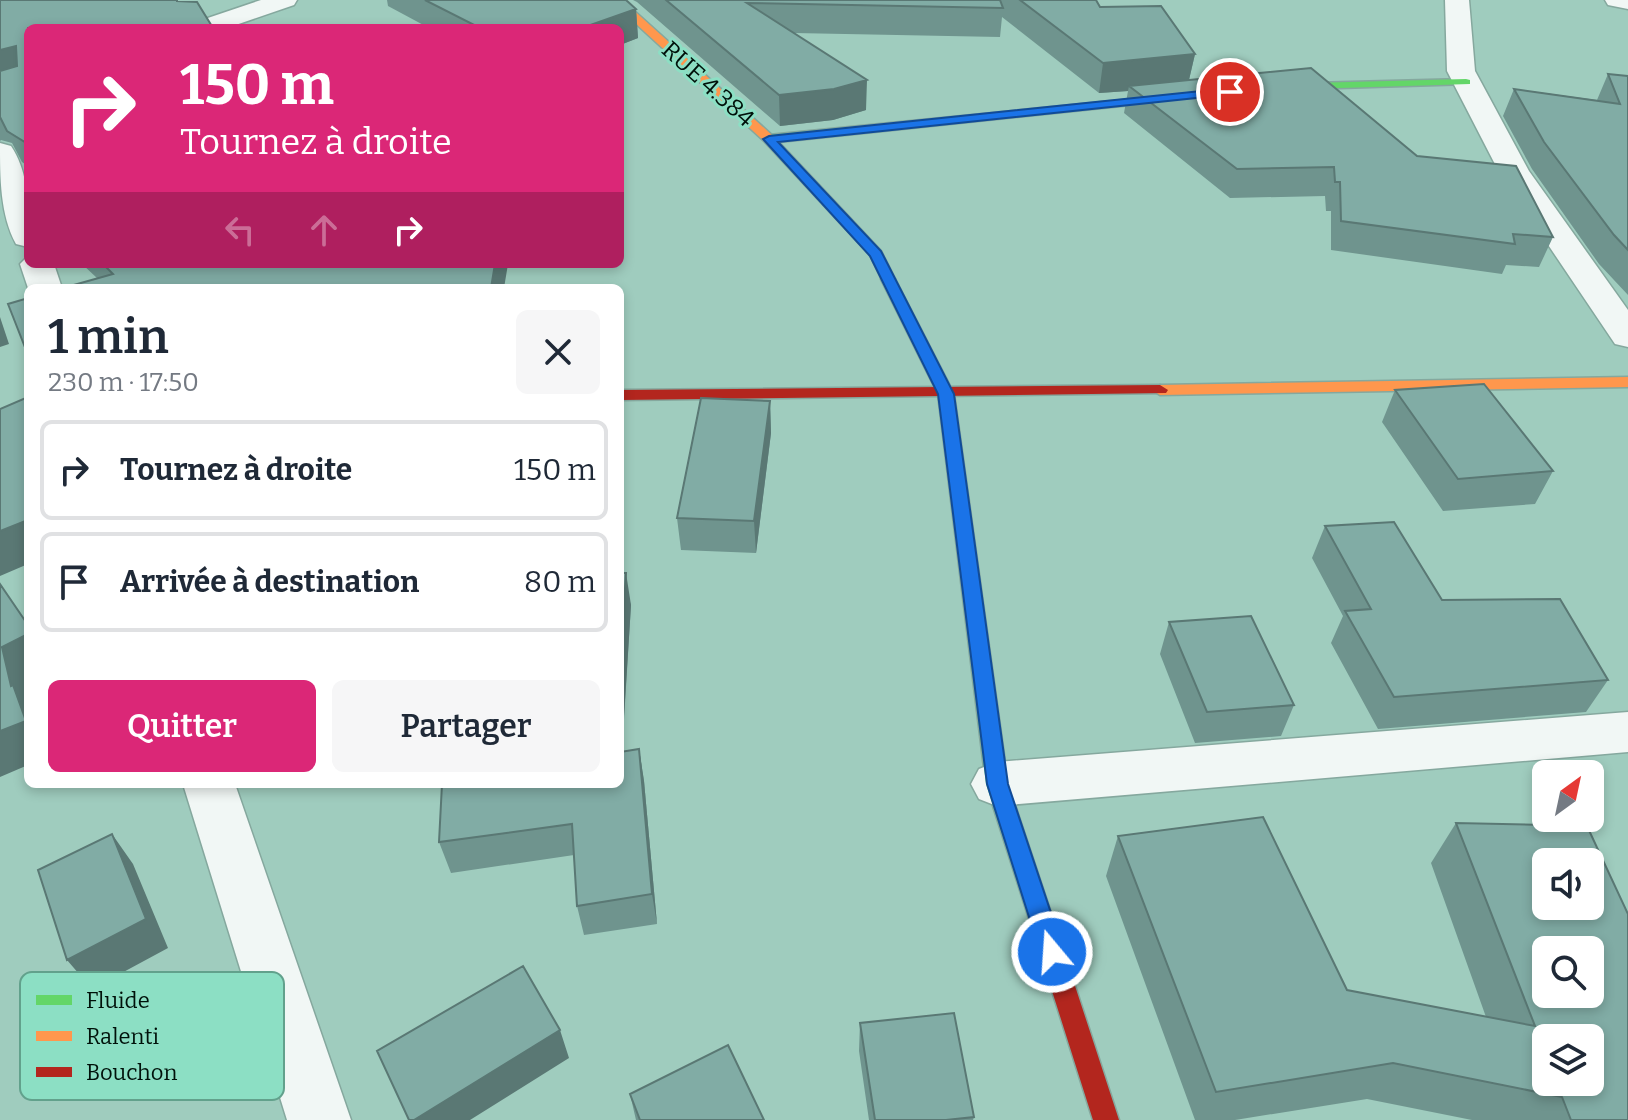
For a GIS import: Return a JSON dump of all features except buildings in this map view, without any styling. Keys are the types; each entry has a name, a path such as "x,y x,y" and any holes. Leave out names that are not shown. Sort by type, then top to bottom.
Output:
{"street":[{"path":"214,24 285,0"},
{"name":"RUE 4.384","path":"605,0 626,9 769,139 876,254 946,394 997,784 1106,1120"},
{"path":"1457,0 1461,71 1466,82 1514,172 1628,336"},
{"path":"1617,0 1628,2"},
{"path":"1260,89 1466,82"},
{"path":"769,139 1197,95"},
{"path":"0,152 24,225"},
{"path":"624,395 946,394 1628,382"},
{"path":"997,784 1628,732"},
{"path":"210,788 271,972"},
{"path":"284,1013 319,1120"}],"traffic: fast":[{"path":"1273,87 1466,82"},
{"path":"769,139 1184,97"},
{"path":"888,279 946,394 997,784 1044,928"}],"traffic: slow":[{"path":"605,0 626,9 769,139 876,254 888,279"},
{"path":"1160,390 1628,382"}],"traffic: jam":[{"path":"624,395 1160,390"},
{"path":"1044,928 1106,1120"}],"route":[{"path":"1052,952 997,784 946,394 876,254 769,139 1230,92"}]}
